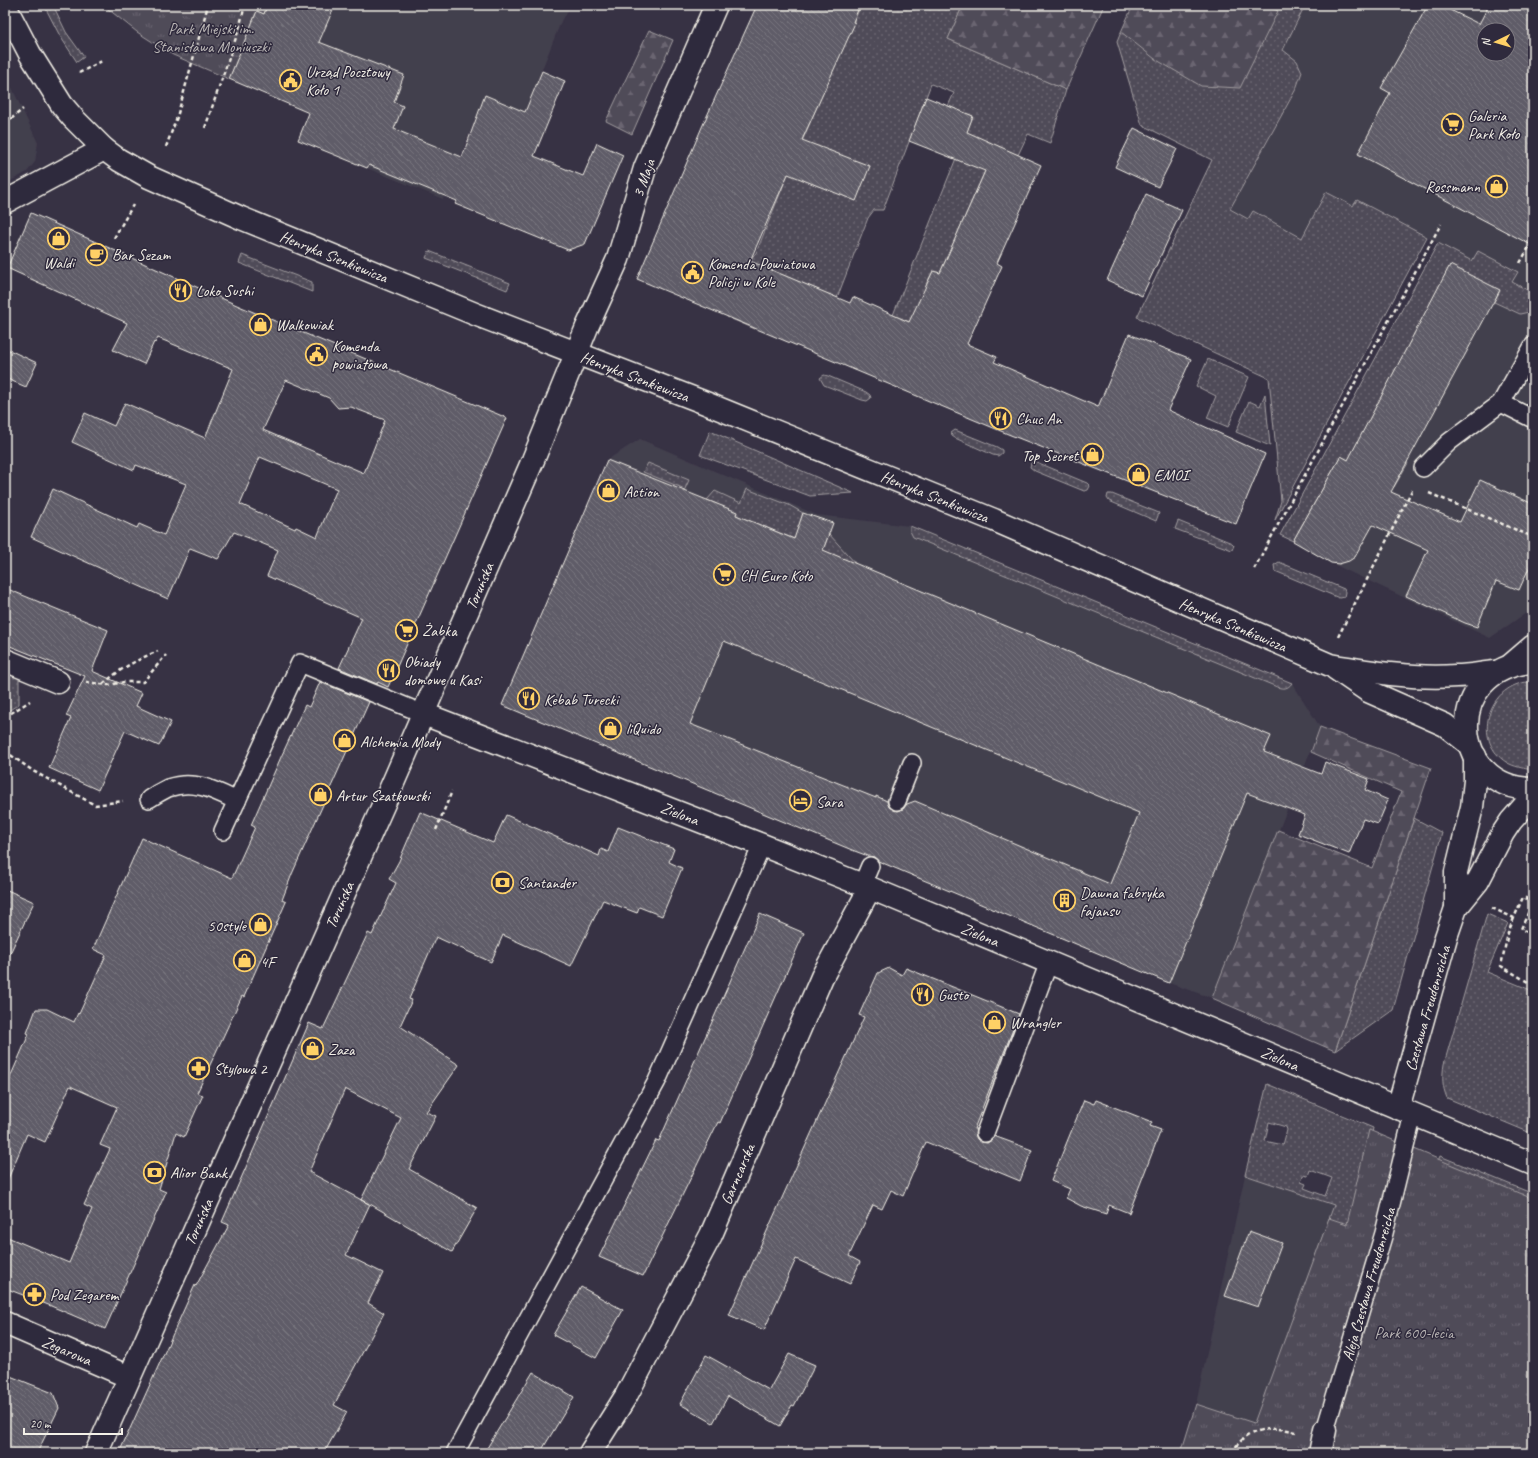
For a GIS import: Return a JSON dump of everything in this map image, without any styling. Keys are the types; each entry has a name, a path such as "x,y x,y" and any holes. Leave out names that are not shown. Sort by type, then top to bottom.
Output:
{"street":[{"name":"3 Maja","path":"577,354 587,327 618,258 645,168 716,5"},
{"name":"Henryka Sienkiewicza","path":"5,6 30,54 62,105 74,120 104,149 135,169 173,188 461,308 703,402 987,518 1327,664 1368,690 1445,725 1472,750 1484,768 1495,778 1509,785 1523,789 1533,789"},
{"path":"5,202 104,149"},
{"name":"Toruńska","path":"96,1453 424,714 540,445 577,354"},
{"name":"Czesława Freudenreicha","path":"1406,1111 1446,937 1456,908 1456,872 1472,806 1475,781 1472,750 1467,728 1468,712 1474,696 1483,683 1514,666 1533,646"},
{"path":"5,660 58,682"},
{"name":"Henryka Sienkiewicza","path":"1327,664 1373,672 1415,676 1455,676 1514,666"},
{"name":"Zielona","path":"424,714 762,845 867,880 1049,962 1533,1164"},
{"name":"Czesława Freudenreicha","path":"1456,908 1478,881 1503,833 1511,821 1533,796"},
{"name":"Garncarska","path":"590,1453 626,1396 711,1235 822,977 867,880"},
{"name":"Zegarowa","path":"5,1323 129,1377"},
{"name":"Aleja Czesława Freudenreicha","path":"1320,1453 1325,1430"}],"lane":[{"path":"1424,468 1449,442 1502,404 1533,346"},
{"path":"1502,404 1533,419"},
{"path":"223,831 300,663 424,714"},
{"path":"897,801 912,763"},
{"path":"149,798 169,788 192,784 214,790 237,801"},
{"path":"455,1453 657,1081 762,845"},
{"path":"985,1133 1049,962"},
{"name":"Aleja Czesława Freudenreicha","path":"1325,1430 1384,1232 1406,1111"}],"path":[{"path":"166,147 177,117 208,5"},
{"path":"205,128 239,29 244,5"},
{"path":"79,73 102,60"},
{"path":"11,119 23,110"},
{"path":"114,238 132,206"},
{"path":"1254,569 1442,224"},
{"path":"1520,263 1533,240"},
{"path":"1327,664 1424,468"},
{"path":"1414,486 1533,537"},
{"path":"102,685 117,672 138,659 158,652"},
{"path":"5,751 33,771 95,805 149,798"},
{"path":"436,830 452,791"},
{"path":"1527,932 1521,929 1533,901 1523,897 1508,932 1501,966 1533,985"},
{"path":"1490,908 1514,918"},
{"path":"1232,1453 1242,1441 1258,1430 1278,1428 1298,1433"}],"shaded area":[{"path":"267,5 570,5 566,15 562,19 525,112 485,95 443,199 298,140 309,112 229,79 257,11"},
{"path":"1305,5 1533,5 1533,608 1490,638 1331,563 1280,535 1438,243 1357,200 1353,206 1326,192 1302,238 1253,212 1248,219 1230,209 1296,89 1302,72 1297,61 1283,50"},
{"path":"5,73 38,143 35,162 27,172 5,184"},
{"path":"640,439 817,515 910,526 1292,683 1320,727 1212,998 1169,983 502,705 607,460"},
{"path":"1245,1175 1334,1205 1254,1423 1196,1404"}],"green space":[{"path":"53,5 66,32 84,57 77,62 60,36 45,7"},
{"name":"Park Miejski im. Stanisława Moniuszki","path":"103,5 267,5 264,14 257,11 229,79 173,55 137,32"},
{"path":"861,5 963,5 948,39 1066,90 1050,143 1028,134 1018,155 996,146 940,273 933,271 926,284 955,297 939,334 893,315 973,116 948,106 954,93 931,84 883,210 874,210 868,218 837,298 778,273 755,329 727,317 749,263 756,253 790,169"},
{"path":"963,5 1104,5 1066,90 948,39"},
{"path":"1133,5 1265,5 1278,11 1240,88 1201,86 1155,59 1121,32"},
{"path":"1265,5 1305,5 1283,50 1297,61 1302,72 1296,89 1230,209 1248,219 1253,211 1302,238 1326,192 1353,206 1357,200 1427,237 1275,520 1281,501 1269,378 1137,317 1212,160 1142,125 1117,42 1121,32 1133,40 1278,11"},
{"path":"649,30 673,40 632,134 606,121"},
{"path":"1438,243 1472,261 1478,251 1518,272 1512,282 1533,293 1533,311 1520,314 1494,302 1500,291 1450,266 1361,436 1408,463 1394,487 1341,456 1293,541 1280,535"},
{"path":"429,251 510,283 507,290 426,258"},
{"path":"242,255 312,282 312,292 239,263"},
{"path":"1208,359 1249,377 1228,427 1207,418 1216,396 1196,386"},
{"path":"824,375 866,392 871,398 867,401 862,400 824,385 820,378"},
{"path":"1265,394 1270,446 1236,432 1249,401 1260,406"},
{"path":"955,430 997,447 1002,450 1002,453 998,456 993,455 955,438 951,433"},
{"path":"710,431 853,493 810,496 700,455"},
{"path":"1034,461 1087,483 1090,486 1088,490 1084,491 1035,471 1030,467 1031,463"},
{"path":"648,463 689,480 685,489 643,472"},
{"path":"747,489 789,505 803,513 796,535 825,545 829,534 856,564 716,507 717,504 707,500 715,491 741,503"},
{"path":"1108,494 1112,494 1159,513 1156,521 1109,501 1107,498"},
{"path":"1178,521 1232,543 1234,545 1232,550 1175,529"},
{"path":"910,526 1292,683 1285,688 1277,687 913,537 910,531"},
{"path":"1279,562 1344,589 1344,597 1339,598 1275,571 1274,565"},
{"path":"5,668 19,673 19,704 5,713"},
{"path":"1523,682 1533,682 1532,770 1506,762 1496,753 1490,743 1487,731 1488,720 1492,708 1498,698 1507,690 1518,684"},
{"path":"1320,727 1431,768 1335,1051 1212,998 1278,830 1372,868 1401,792 1311,752"},
{"path":"1414,818 1442,833 1393,1010 1335,1051"},
{"path":"1487,914 1508,923 1487,972 1533,991 1533,1134 1447,1098 1443,1085 1444,1064"},
{"path":"1267,1084 1373,1128 1355,1214 1293,1318 1334,1205 1245,1175","holes":["1269,1122 1286,1127 1287,1130 1283,1145 1265,1141","1310,1170 1332,1178 1325,1196 1304,1188 1306,1184 1301,1182 1303,1175 1308,1176"]},
{"name":"Park 600-lecia","path":"1369,1130 1533,1199 1533,1453 1181,1453 1196,1404 1254,1423 1329,1218 1347,1224"},
{"path":"1440,1156 1531,1193 1527,1203 1433,1173"}],"building":[{"path":"267,5 335,5 319,42 404,75 394,102 403,106 394,129 462,157 485,95 525,112 542,71 565,81 534,156 583,176 597,143 623,155 585,244 568,250 455,204 457,201 369,165 367,168 298,140 309,113 229,79 257,11 264,14"},
{"path":"757,5 860,5 853,22 855,23 802,140 870,166 856,201 788,174 750,261 850,303 853,297 909,322 933,271 940,273 985,171 909,141 926,97 973,116 967,132 1041,165 997,263 1002,266 967,344 997,357 994,362 1098,407 1129,334 1191,359 1168,410 1265,454 1236,524 1008,434 637,279 702,127"},
{"name":"Galeria Park Koło","path":"1428,5 1440,5 1476,23 1476,62 1516,62 1516,22 1480,22 1489,5 1533,5 1533,246 1358,154 1390,93 1381,88"},
{"path":"1134,128 1177,149 1158,187 1115,167"},
{"path":"1146,194 1182,210 1142,296 1107,280"},
{"path":"31,213 239,306 507,418 388,687 339,668 362,618 267,576 278,550 234,532 218,559 190,548 168,599 31,537 53,489 137,528 139,524 164,535 186,484 136,465 134,470 72,442 85,413 114,426 125,403 205,438 233,369 158,338 155,343 154,342 144,364 113,350 127,323 7,268","holes":["286,380 329,398 338,408 351,407 385,420 364,473 263,430","260,457 337,489 317,537 296,527 295,529 240,504"]},
{"path":"1450,265 1500,290 1391,492 1460,522 1480,480 1533,504 1533,559 1519,590 1496,581 1477,627 1406,596 1428,550 1373,525 1355,557 1349,561 1339,564 1331,563 1293,541 1341,456 1348,460"},
{"path":"5,348 37,363 26,387 5,378"},
{"path":"607,460 737,512 736,515 794,539 803,513 833,523 823,550 1271,736 1264,752 1321,774 1325,762 1369,779 1365,790 1388,800 1378,824 1363,819 1349,854 1298,834 1305,815 1247,793 1169,983 878,861 874,857 852,850 502,705","holes":["724,641 1139,813 1110,884 915,801 907,804 903,809 898,811 894,810 889,807 887,801 876,796 876,798 690,724"]},
{"path":"5,588 108,630 92,671 142,693 136,706 171,722 159,746 125,731 98,790 49,768 71,718 66,716 85,676 5,644"},
{"path":"320,682 369,702 292,874 282,900 286,902 244,997 242,996 197,1093 203,1095 184,1137 176,1133 159,1189 166,1192 105,1329 5,1288 5,1236 69,1263 92,1209 84,1205 110,1149 100,1145 117,1107 70,1086 45,1142 27,1134 5,1186 5,1089 29,1034 27,1033 36,1009 47,1009 74,1022 78,1013 79,1014 106,955 93,949 142,838 232,878 255,827 251,825 281,757 305,705 309,707"},
{"path":"420,812 493,843 506,815 599,856 601,849 608,852 618,827 674,849 669,862 682,868 662,916 639,907 637,913 603,900 571,966 503,935 491,962 436,937 409,999 412,1000 400,1026 459,1065 426,1112 436,1116 409,1169 477,1208 452,1252 370,1204 346,1255 383,1273 368,1303 384,1313 334,1405 347,1412 324,1453 119,1453 195,1285 196,1286 229,1225 222,1222 309,1023 323,1029 368,933 372,935 396,883 389,879 399,861","holes":["345,1089 401,1118 361,1200 309,1172"]},
{"path":"5,889 34,902 5,964"},
{"path":"760,914 804,933 720,1123 718,1122 643,1276 599,1257 656,1140 659,1141"},
{"path":"889,968 902,975 906,968 1019,1014 974,1129 976,1129 975,1134 977,1139 981,1142 987,1143 992,1140 994,1136 1032,1150 1020,1181 926,1142 903,1196 891,1190 882,1209 873,1205 849,1256 860,1262 850,1284 796,1259 764,1330 729,1315 864,1017 859,1015 878,973"},
{"path":"1084,1100 1094,1104 1096,1100 1152,1122 1150,1126 1161,1130 1129,1213 1109,1205 1106,1214 1081,1206 1066,1198 1070,1189 1051,1181"},
{"path":"1249,1231 1282,1243 1258,1307 1225,1296"},
{"path":"581,1287 623,1310 596,1358 553,1335"},
{"path":"789,1354 815,1365 794,1406 792,1405 780,1426 728,1396 713,1423 680,1404 706,1355 769,1390"},
{"path":"533,1372 574,1397 540,1453 484,1453"},
{"path":"5,1374 53,1393 59,1408 37,1453 5,1453"}],"place":[{"name":"Urząd Pocztowy Koło 1","path":"290,80"},
{"name":"Galeria Park Koło","path":"1453,124"},
{"name":"Rossmann","path":"1496,186"},
{"name":"Waldi","path":"59,238"},
{"name":"Bar Sezam","path":"96,254"},
{"name":"Komenda Powiatowa Policji w Kole","path":"693,272"},
{"name":"Loko Sushi","path":"180,290"},
{"name":"Walkowiak","path":"261,324"},
{"name":"Komenda powiatowa","path":"316,354"},
{"name":"Chuc An","path":"1001,418"},
{"name":"Top Secret","path":"1093,455"},
{"name":"EMOI","path":"1139,474"},
{"name":"Action","path":"608,491"},
{"name":"CH Euro Koło","path":"724,575"},
{"name":"Żabka","path":"407,630"},
{"name":"Obiady domowe u Kasi","path":"389,670"},
{"name":"Kebab Turecki","path":"529,699"},
{"name":"liQuido","path":"610,728"},
{"name":"Alchemia Mody","path":"344,741"},
{"name":"Artur Szatkowski","path":"320,795"},
{"name":"Sara","path":"800,801"},
{"name":"Santander","path":"502,882"},
{"name":"Dawna fabryka fajansu","path":"1064,901"},
{"name":"50style","path":"261,925"},
{"name":"4F","path":"245,961"},
{"name":"Gusto","path":"922,994"},
{"name":"Wrangler","path":"994,1022"},
{"name":"Zaza","path":"313,1049"},
{"name":"Stylowa 2","path":"198,1068"},
{"name":"Alior Bank","path":"155,1172"},
{"name":"Pod Zegarem","path":"35,1294"}]}
